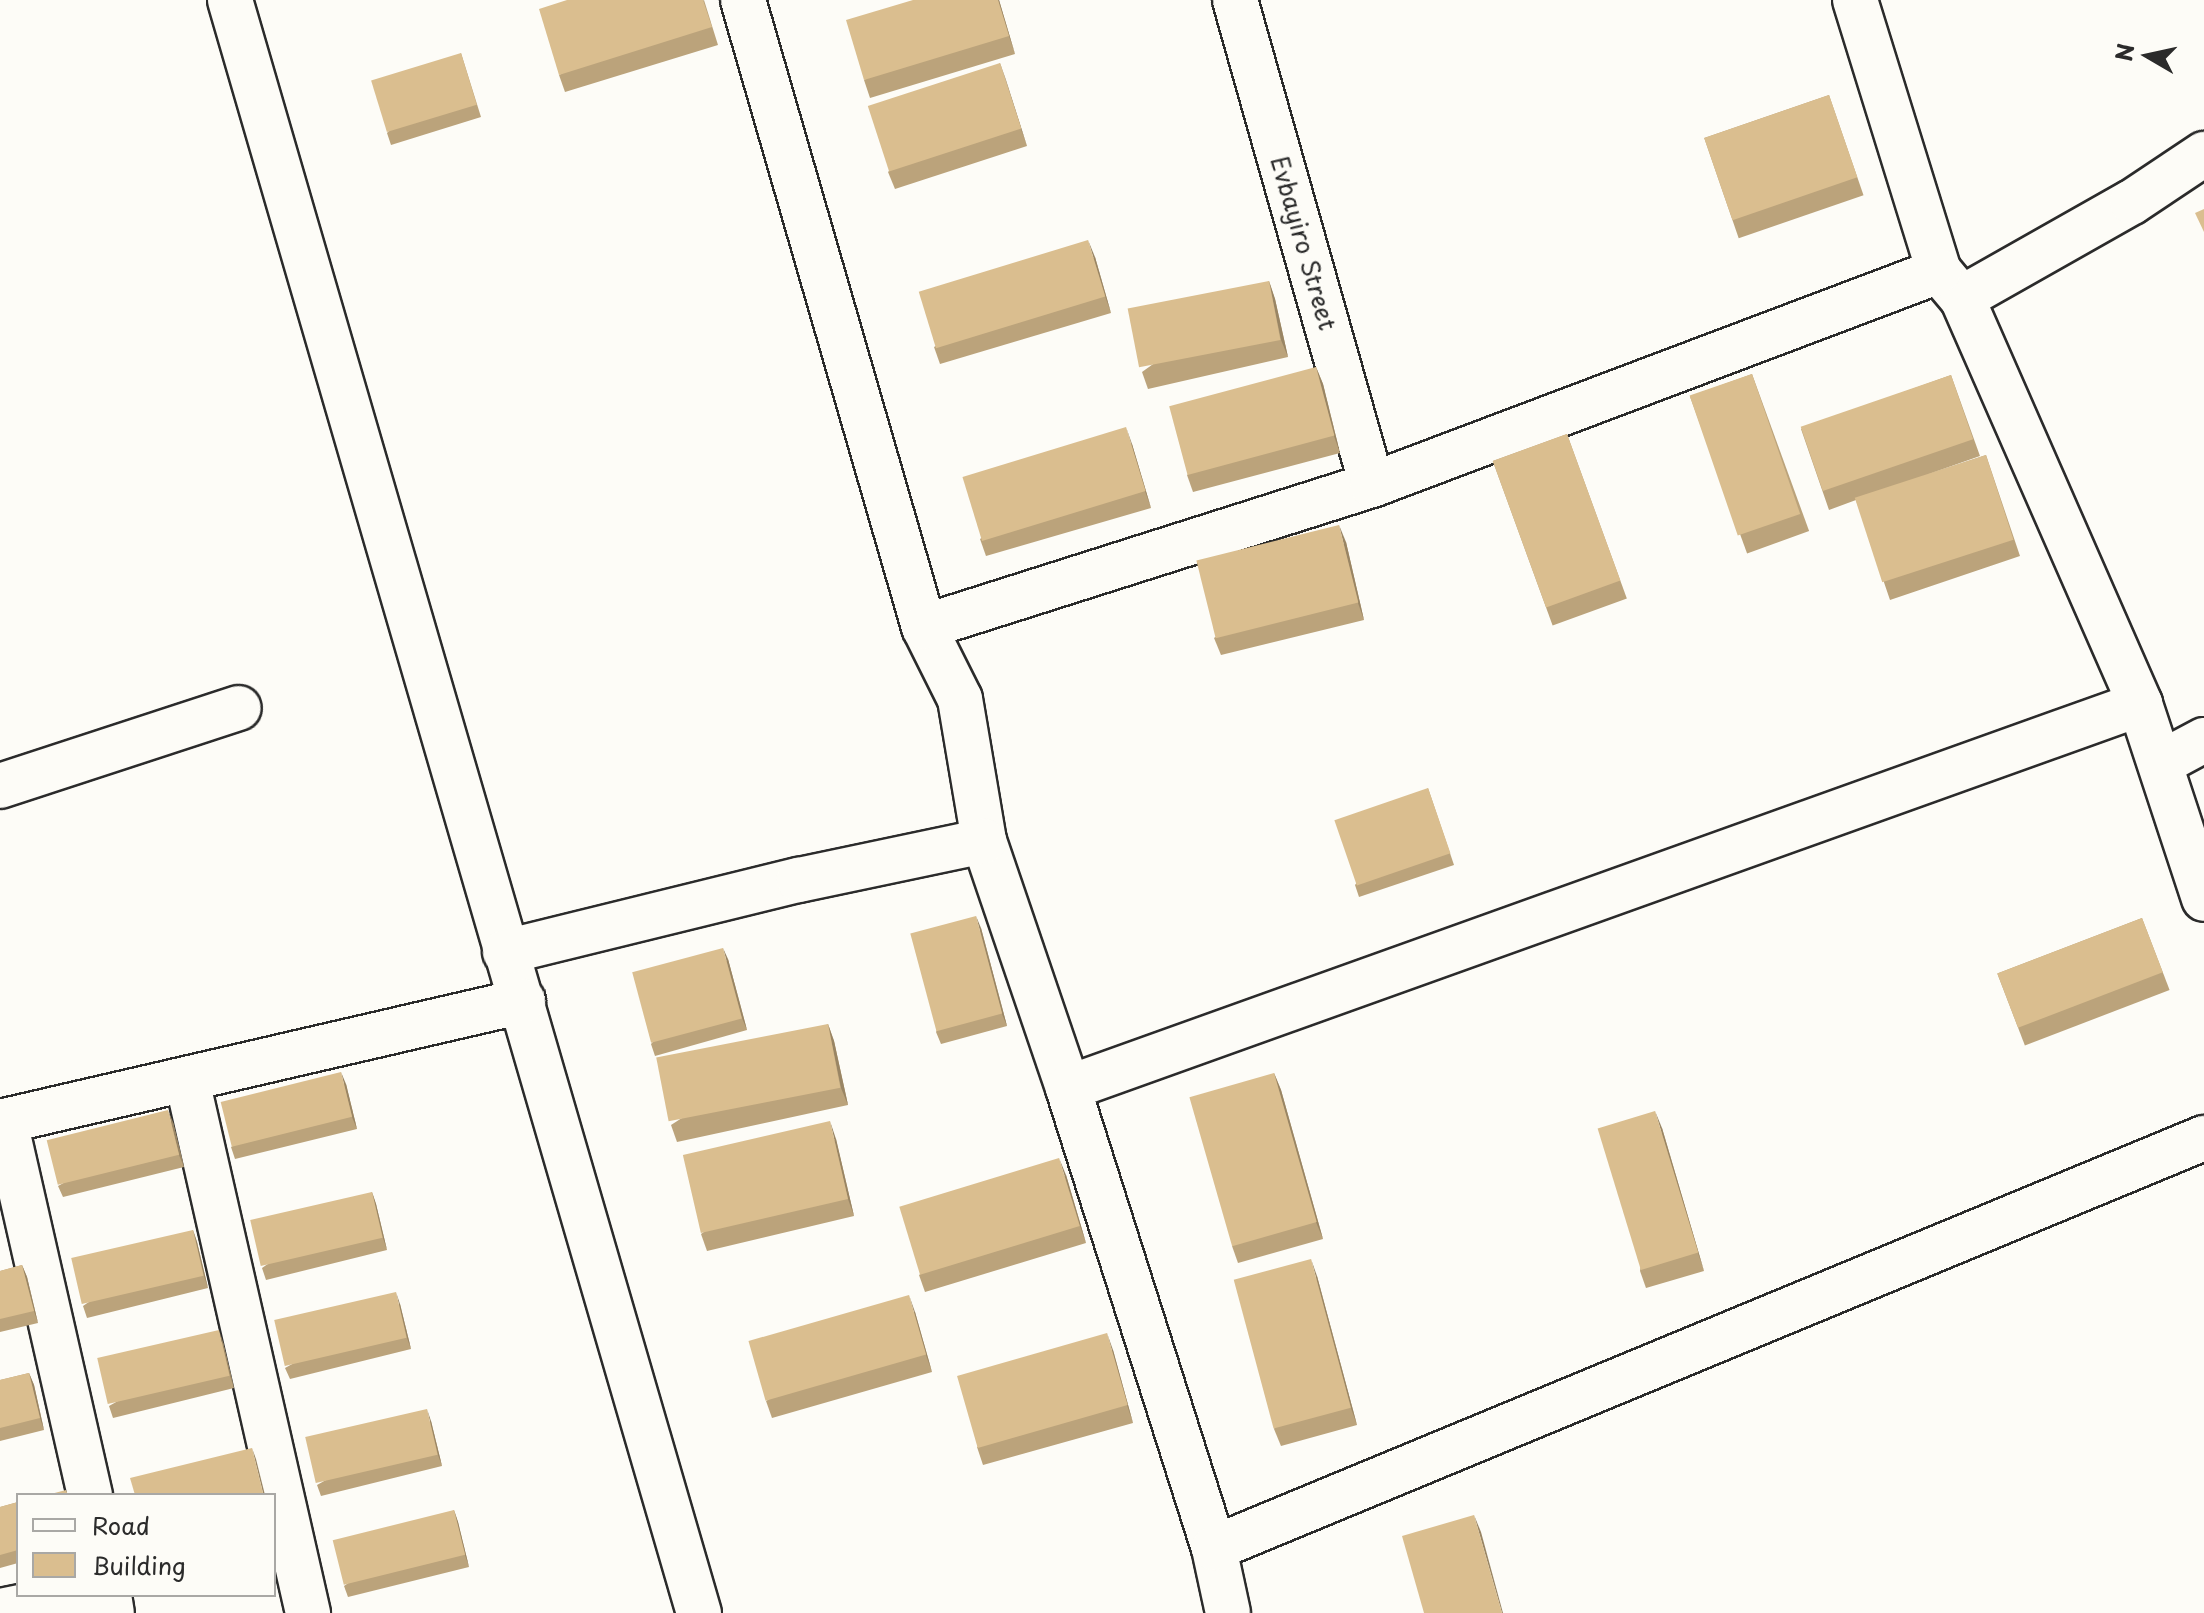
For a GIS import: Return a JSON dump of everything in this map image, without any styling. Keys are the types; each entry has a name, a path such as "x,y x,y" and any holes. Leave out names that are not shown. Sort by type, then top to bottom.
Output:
{"street":[{"path":"230,0 699,1613"},
{"path":"743,0 924,627 960,699 984,841 1068,1088 1214,1548 1228,1613"},
{"name":"Evbayiro Street","path":"1235,0 1372,485"},
{"path":"1855,0 1951,284 2140,704 2204,899"},
{"path":"924,627 1372,485 1951,284 2132,202 2204,154"},
{"path":"1068,1088 2140,704"},
{"path":"0,786 239,708"},
{"path":"2161,763 2204,740"},
{"path":"505,952 799,880 984,841"},
{"path":"90,1493 2,1122 523,1001"},
{"path":"187,1080 273,1493"},
{"path":"1214,1548 2204,1138"},
{"path":"276,1508 283,1542 308,1613"},
{"path":"0,1611 70,1597"}],"building":[{"path":"567,0 703,0 712,27 559,75 539,9"},
{"path":"913,0 998,0 1009,36 864,80 846,20"},
{"path":"461,53 477,105 387,132 371,80"},
{"path":"1000,63 1021,129 889,172 868,106"},
{"path":"1829,95 1857,177 1733,220 1704,138"},
{"path":"2204,209 2204,232 2195,213"},
{"path":"1088,240 1105,296 936,348 919,292"},
{"path":"1269,281 1280,340 1139,367 1128,308"},
{"path":"1316,367 1334,436 1188,475 1169,406"},
{"path":"1752,374 1800,514 1738,535 1690,395"},
{"path":"1951,375 1973,439 1823,491 1801,427"},
{"path":"1126,427 1146,491 982,541 962,477"},
{"path":"1567,434 1620,581 1546,608 1493,461"},
{"path":"1986,455 2014,540 1882,582 1855,498"},
{"path":"1339,525 1358,603 1216,638 1196,561"},
{"path":"1428,788 1450,853 1357,885 1334,820"},
{"path":"976,916 1002,1014 936,1031 910,934"},
{"path":"2142,918 2163,972 2018,1028 1997,974"},
{"path":"723,948 742,1019 651,1043 632,972"},
{"path":"828,1024 840,1088 669,1121 656,1057"},
{"path":"341,1072 352,1117 232,1147 221,1102"},
{"path":"1274,1073 1317,1222 1232,1246 1189,1097"},
{"path":"168,1110 179,1155 58,1185 47,1140"},
{"path":"1655,1111 1698,1253 1641,1270 1598,1129"},
{"path":"830,1121 848,1199 701,1233 683,1155"},
{"path":"1059,1158 1080,1226 920,1275 899,1207"},
{"path":"372,1192 383,1238 261,1266 250,1220"},
{"path":"193,1230 204,1276 82,1304 71,1258"},
{"path":"1311,1259 1351,1408 1274,1428 1234,1280"},
{"path":"22,1265 34,1311 0,1319 0,1271"},
{"path":"396,1292 407,1338 285,1366 274,1320"},
{"path":"909,1295 926,1355 766,1401 748,1341"},
{"path":"219,1330 230,1376 108,1404 97,1358"},
{"path":"1107,1333 1128,1405 978,1448 957,1376"},
{"path":"29,1373 40,1418 0,1428 0,1380"},
{"path":"427,1409 438,1455 316,1483 305,1437"},
{"path":"252,1448 263,1493 134,1493 130,1478"},
{"path":"16,1503 16,1551 0,1555 0,1507"},
{"path":"454,1510 465,1555 344,1585 333,1540"},
{"path":"1474,1515 1502,1613 1424,1613 1402,1536"}]}
